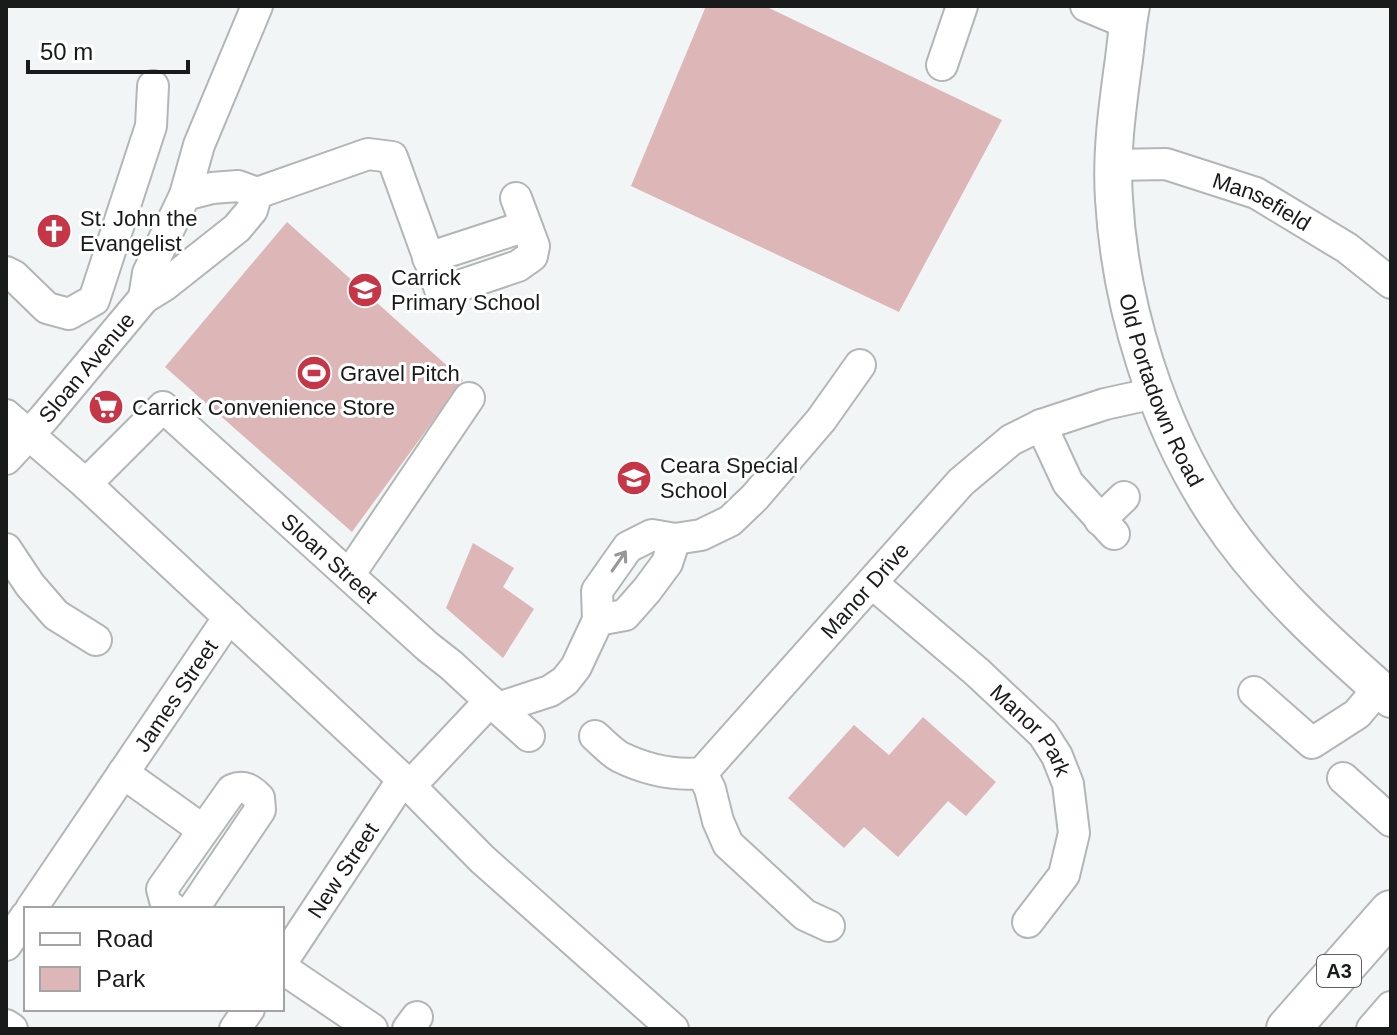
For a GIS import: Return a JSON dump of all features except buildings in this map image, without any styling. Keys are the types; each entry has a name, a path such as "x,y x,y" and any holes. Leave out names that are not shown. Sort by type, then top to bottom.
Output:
{"highway":[{"name":"A3","path":"1288,1029 1391,912"}],"main road":[{"name":"Old Portadown Road","path":"1129,15 1116,123 1114,198 1122,269 1142,355 1155,393 1196,481 1217,516 1265,578 1311,628 1385,694"}],"street":[{"path":"144,298 148,273 185,195 199,145 257,6"},
{"path":"942,65 962,6"},
{"path":"1086,6 1129,15"},
{"path":"6,272 47,308 69,314 94,300 151,126 153,86"},
{"path":"185,195 238,186 257,193 368,154 392,157 428,258 521,212"},
{"name":"Mansefield","path":"1115,165 1166,164 1256,193 1347,248 1391,283"},
{"path":"144,298 237,228 252,210 257,193"},
{"name":"Sloan Avenue","path":"6,459 17,425 44,418 144,298"},
{"path":"406,782 494,704 550,691 565,681 576,667 598,620 597,591 628,547 652,535 675,539 701,535 730,521 755,497 821,420 860,365"},
{"name":"Manor Drive","path":"702,773 961,482 1011,440 1041,425 1105,404 1155,393"},
{"path":"349,575 469,398"},
{"name":"Sloan Street","path":"86,484 163,407 529,736"},
{"path":"17,425 86,484 406,782 482,859 673,1029"},
{"path":"1041,425 1068,483 1107,527 1124,497"},
{"path":"598,620 625,615 667,563 675,539"},
{"path":"6,549 30,585 56,615 97,640"},
{"name":"Manor Park","path":"872,583 977,672 1043,734 1057,756 1068,784 1074,833 1064,875 1028,922"},
{"name":"James Street","path":"32,907 229,617"},
{"path":"1254,692 1312,743 1385,694"},
{"path":"595,736 618,756 660,772 683,775 702,773 728,844 805,915 829,926"},
{"name":"James Street","path":"123,773 203,830"},
{"path":"1343,778 1391,821"},
{"name":"New Street","path":"284,962 406,782"},
{"path":"170,907 166,904 162,889 232,790 240,787 249,789 259,798 260,810 194,907"},
{"path":"6,945 24,919"},
{"path":"284,966 372,1029"},
{"path":"1372,1029 1391,1007"},
{"path":"235,1029 248,1011"},
{"path":"6,1025 12,1029"}],"green space":[{"path":"706,6 765,6 1002,120 899,312 631,186"},
{"name":"Gravel Pitch","path":"287,222 463,380 352,532 165,367"},
{"path":"473,543 514,568 503,587 534,609 503,658 446,608"},
{"path":"923,717 996,782 966,816 948,801 898,857 864,827 844,848 788,798 854,725 889,755"}],"place":[{"name":"St. John the Evangelist","path":"54,231"},
{"name":"Carrick Primary School","path":"365,290"},
{"name":"Gravel Pitch","path":"314,373"},
{"name":"Carrick Convenience Store","path":"106,407"},
{"name":"Ceara Special School","path":"634,478"}]}
